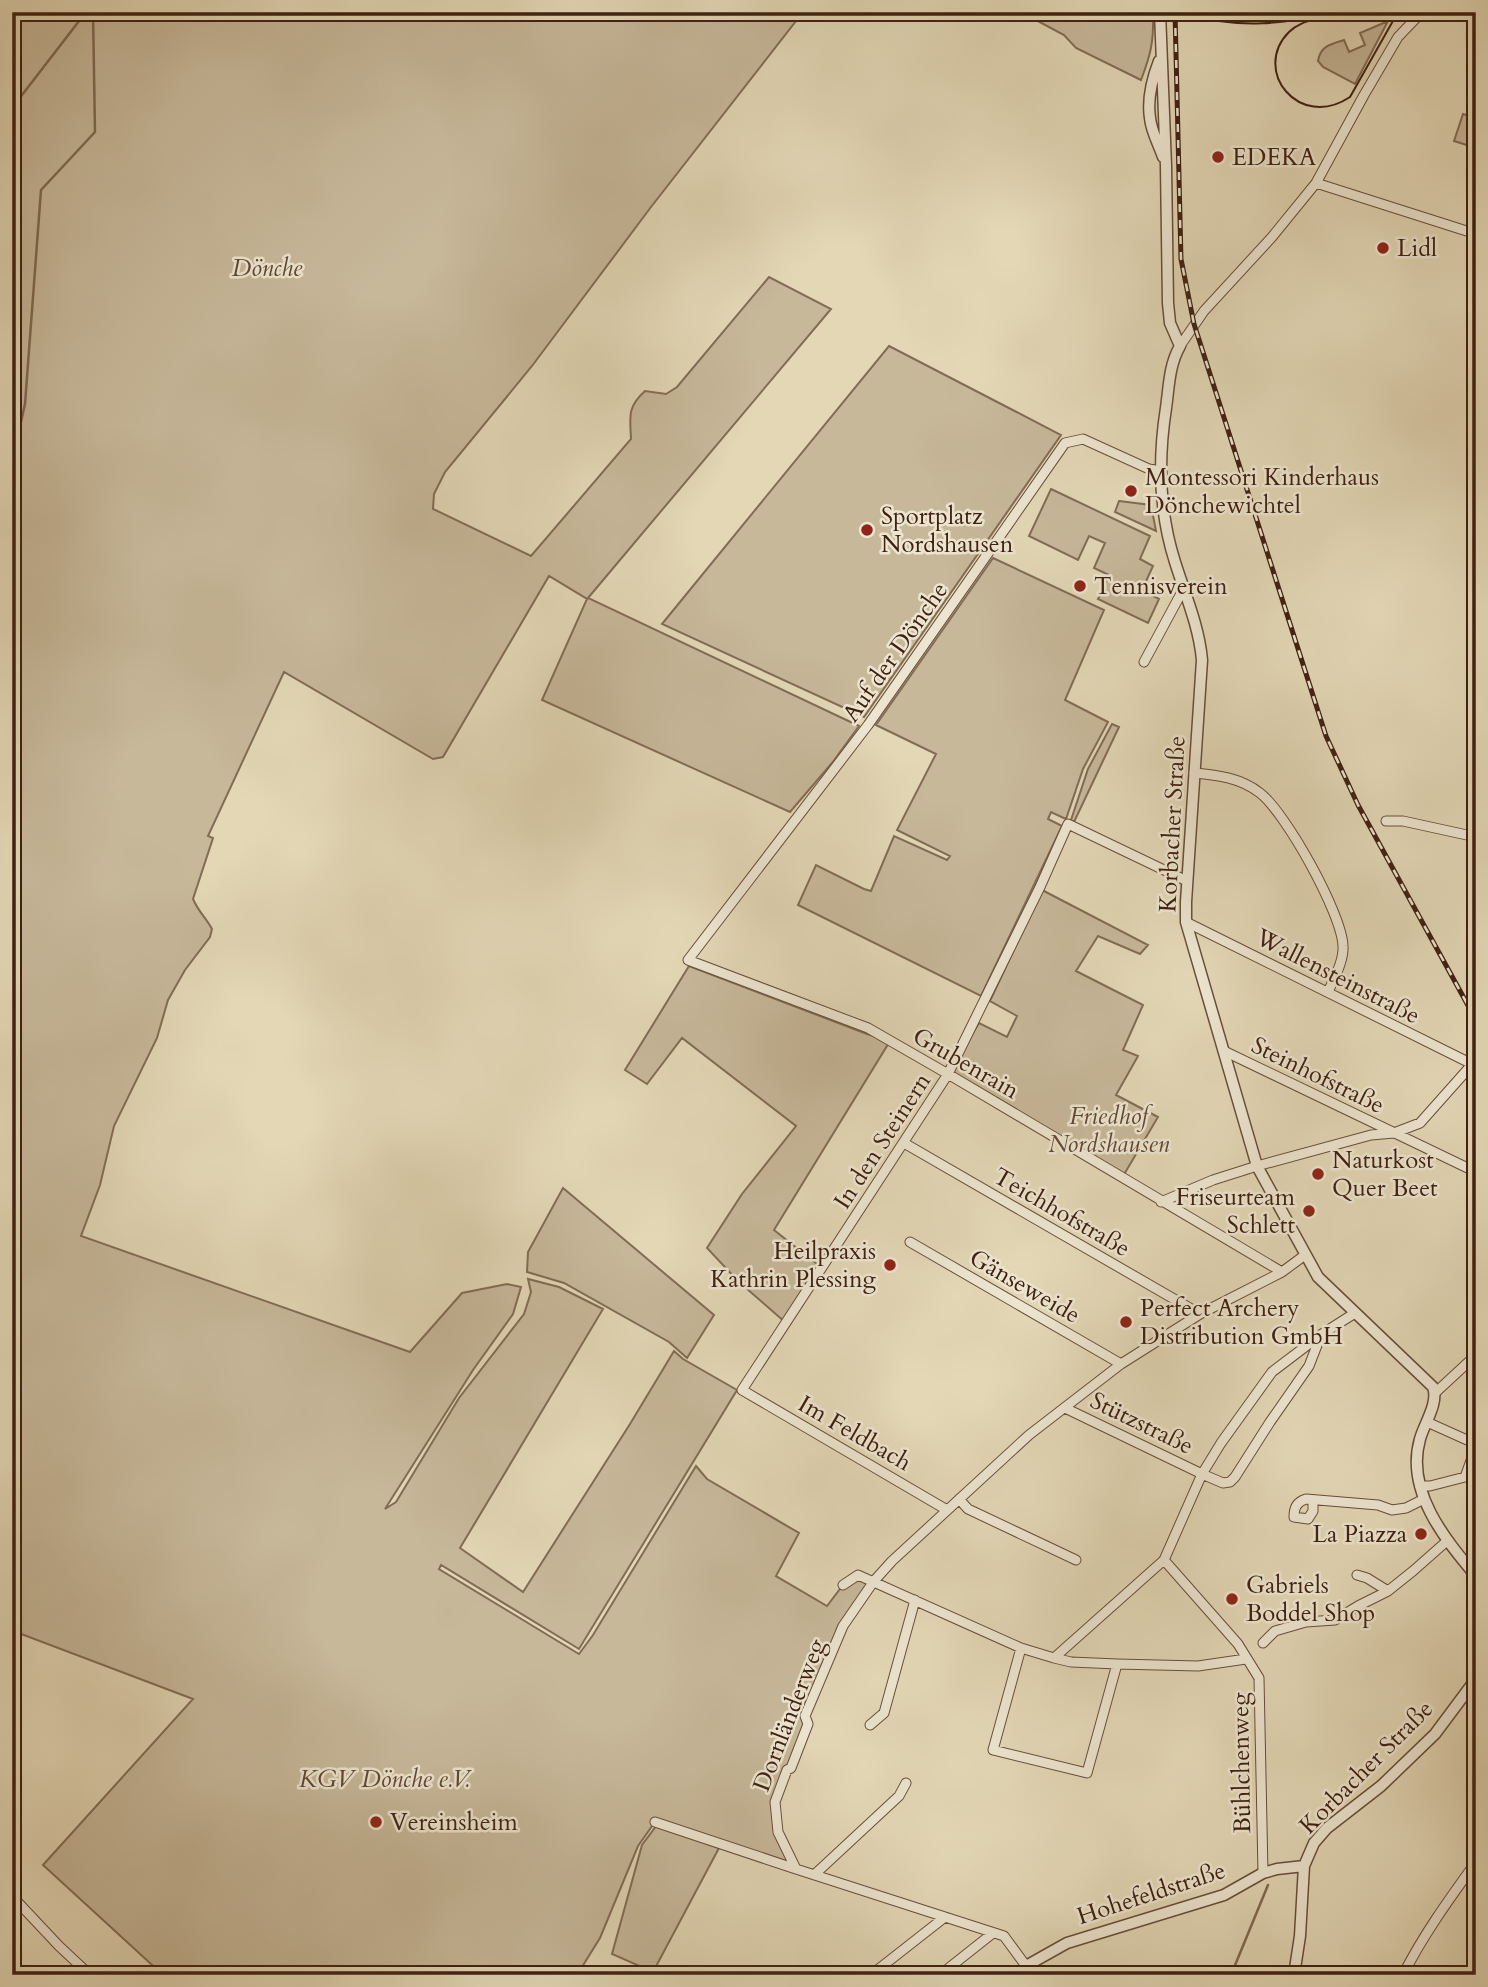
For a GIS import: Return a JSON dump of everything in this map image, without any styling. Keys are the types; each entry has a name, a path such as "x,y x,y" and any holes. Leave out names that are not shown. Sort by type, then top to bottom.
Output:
{"street":[{"path":"1160,12 1161,55 1152,79 1150,119 1166,166 1168,303 1170,323 1180,346"},
{"path":"1180,346 1204,311 1272,237 1316,183 1398,37 1422,12"},
{"path":"1316,183 1476,234"},
{"name":"Korbacher Straße","path":"1180,346 1173,360 1164,422 1161,471 1166,524 1174,560 1200,641 1202,660 1186,922 1257,1166 1318,1277 1433,1387 1435,1393"},
{"name":"Auf der Dönche","path":"688,960 867,725 1065,443 1083,439 1149,469 1161,471"},
{"path":"1144,662 1184,588"},
{"path":"1194,773 1243,782 1262,794 1288,827 1338,919 1344,948 1328,992"},
{"path":"1386,821 1403,821 1476,837"},
{"name":"In den Steinern","path":"742,1390 948,1074 1069,824 1188,881"},
{"name":"Wallensteinstraße","path":"1186,922 1474,1062"},
{"name":"Grubenrain","path":"688,960 868,1028 1282,1272"},
{"name":"Steinhofstraße","path":"1224,1051 1476,1172"},
{"path":"1161,1202 1213,1180 1257,1166 1371,1135 1394,1133 1420,1124 1474,1062"},
{"name":"Teichhofstraße","path":"904,1143 1200,1314"},
{"name":"Gänseweide","path":"910,1242 1121,1364"},
{"path":"874,1581 892,1561 1029,1435 1121,1364 1200,1314 1282,1272 1305,1255"},
{"path":"1054,1658 1164,1560 1202,1474 1272,1372 1355,1313"},
{"name":"Stützstraße","path":"1065,1408 1202,1474 1223,1483 1230,1482 1309,1366 1322,1334"},
{"path":"1476,1355 1435,1393 1420,1439 1416,1462 1424,1499 1447,1541 1476,1576"},
{"name":"Im Feldbach","path":"742,1390 947,1510"},
{"path":"1420,1486 1465,1477 1476,1445 1427,1422"},
{"path":"959,1499 968,1509 1076,1560"},
{"path":"1313,1500 1378,1505 1392,1510 1406,1508 1424,1499"},
{"path":"1263,1643 1275,1630 1306,1622 1335,1620 1388,1591 1447,1541"},
{"name":"Bühlchenweg","path":"1164,1560 1238,1644 1259,1678 1263,1873"},
{"path":"843,1585 858,1575 1021,1648 1071,1662 1198,1666 1246,1659"},
{"path":"1357,1575 1388,1591"},
{"name":"Dornländerweg","path":"796,1869 778,1832 775,1802 787,1770 792,1768 808,1724 805,1716 843,1626 874,1581"},
{"path":"870,1725 884,1713 915,1600"},
{"path":"1021,1648 993,1750 1087,1773 1117,1664"},
{"name":"Korbacher Straße","path":"1294,1975 1300,1936 1304,1866 1314,1843 1327,1828 1381,1786 1435,1734 1476,1679"},
{"path":"814,1875 899,1796 906,1783"},
{"path":"655,1822 1004,1936 1026,1966"},
{"path":"1403,1975 1449,1899 1476,1862"},
{"name":"Hohefeldstraße","path":"1017,1975 1026,1966 1067,1942 1224,1895 1263,1873 1304,1866"},
{"path":"12,1896 59,1947 90,1975"},
{"path":"872,1975 945,1917"},
{"path":"940,1975 993,1933"}],"green space":[{"path":"12,12 803,12 651,207 532,366 445,472 434,494 433,509 531,556 631,439 632,407 639,397 645,391 666,394 677,387 769,277 831,309 588,598 859,726 790,812 542,700 587,599 549,576 443,757 433,759 284,672 208,836 213,838 193,899 212,929 210,937 185,970 168,1000 157,1038 114,1126 100,1185 81,1236 410,1352 462,1293 507,1284 521,1287 513,1314 473,1370 385,1509 396,1502 459,1398 524,1314 531,1292 528,1279 559,1287 603,1309 460,1548 523,1592 674,1351 737,1390 579,1649 441,1565 439,1569 579,1654 696,1466 707,1479 799,1533 776,1576 827,1606 843,1585 858,1575 874,1581 843,1626 805,1716 808,1724 775,1802 778,1832 796,1869 655,1822 638,1846 600,1938 577,1975 163,1975 43,1865 193,1699 16,1632 12,1641"},
{"path":"1021,12 1153,12 1151,47 1141,80 1076,48 1064,35"},
{"path":"1388,21 1355,84 1323,67 1318,61 1324,49 1335,43 1344,40 1349,52 1365,45 1360,33"},
{"path":"1463,114 1476,118 1476,148 1454,141"},
{"name":"Sportplatz Nordshausen","path":"889,346 1061,435 864,717 662,624"},
{"path":"1051,489 1150,536 1140,559 1153,566 1142,590 1159,599 1148,623 1098,599 1109,575 1094,568 1105,543 1089,536 1078,560 1029,536"},
{"path":"1119,501 1151,505 1156,531 1115,512"},
{"path":"993,558 1104,610 1065,700 1108,722 1083,769 1066,819 1051,812 1048,819 1062,826 981,996 798,905 816,865 871,891 894,836 947,860 950,856 897,830 936,754 876,725"},
{"path":"1112,724 1119,727 1074,822 1071,820 1088,769"},
{"name":"Friedhof Nordshausen","path":"1042,890 1148,945 1140,954 1098,936 1076,971 1143,1005 1123,1050 1138,1056 1116,1095 1158,1117 1122,1178 948,1074 979,1023 1007,1037 1017,1016 990,1001"},
{"path":"689,966 890,1041 774,1230 822,1268 786,1323 738,1281 707,1248 742,1194 796,1126 682,1038 647,1084 625,1070"},
{"path":"563,1188 714,1315 687,1358 669,1342 564,1283 527,1272 528,1252"},
{"path":"657,1825 719,1848 653,1972 612,1954 642,1845"}],"waterway":[{"path":"12,108 86,12"},
{"path":"12,462 25,404 41,190 95,132 93,12"},
{"path":"1231,1975 1268,1885"}],"tram line":[{"path":"1182,12 1223,22 1243,23 1281,22 1342,12"},
{"path":"1323,16 1301,24 1289,32 1279,47 1275,63 1278,78 1286,92 1298,101 1314,107 1331,106 1350,97 1398,12"}],"railway":[{"path":"1175,12 1181,259 1194,324 1326,736 1358,805 1476,1020"}],"place":[{"name":"EDEKA","path":"1218,157"},
{"name":"Lidl","path":"1383,248"},
{"name":"Montessori Kinderhaus Dönchewichtel","path":"1131,491"},
{"name":"Sportplatz Nordshausen","path":"867,530"},
{"name":"Tennisverein","path":"1080,586"},
{"name":"Naturkost Quer Beet","path":"1318,1174"},
{"name":"Friseurteam Schlett","path":"1309,1211"},
{"name":"Heilpraxis Kathrin Plessing","path":"890,1265"},
{"name":"Perfect Archery Distribution GmbH","path":"1126,1322"},
{"name":"La Piazza","path":"1421,1534"},
{"name":"Gabriels Boddel Shop","path":"1232,1599"},
{"name":"Vereinsheim","path":"376,1822"}],"park label":[{"name":"Dönche","path":"267,268"},
{"name":"KGV Dönche e.V.","path":"384,1779"}]}
